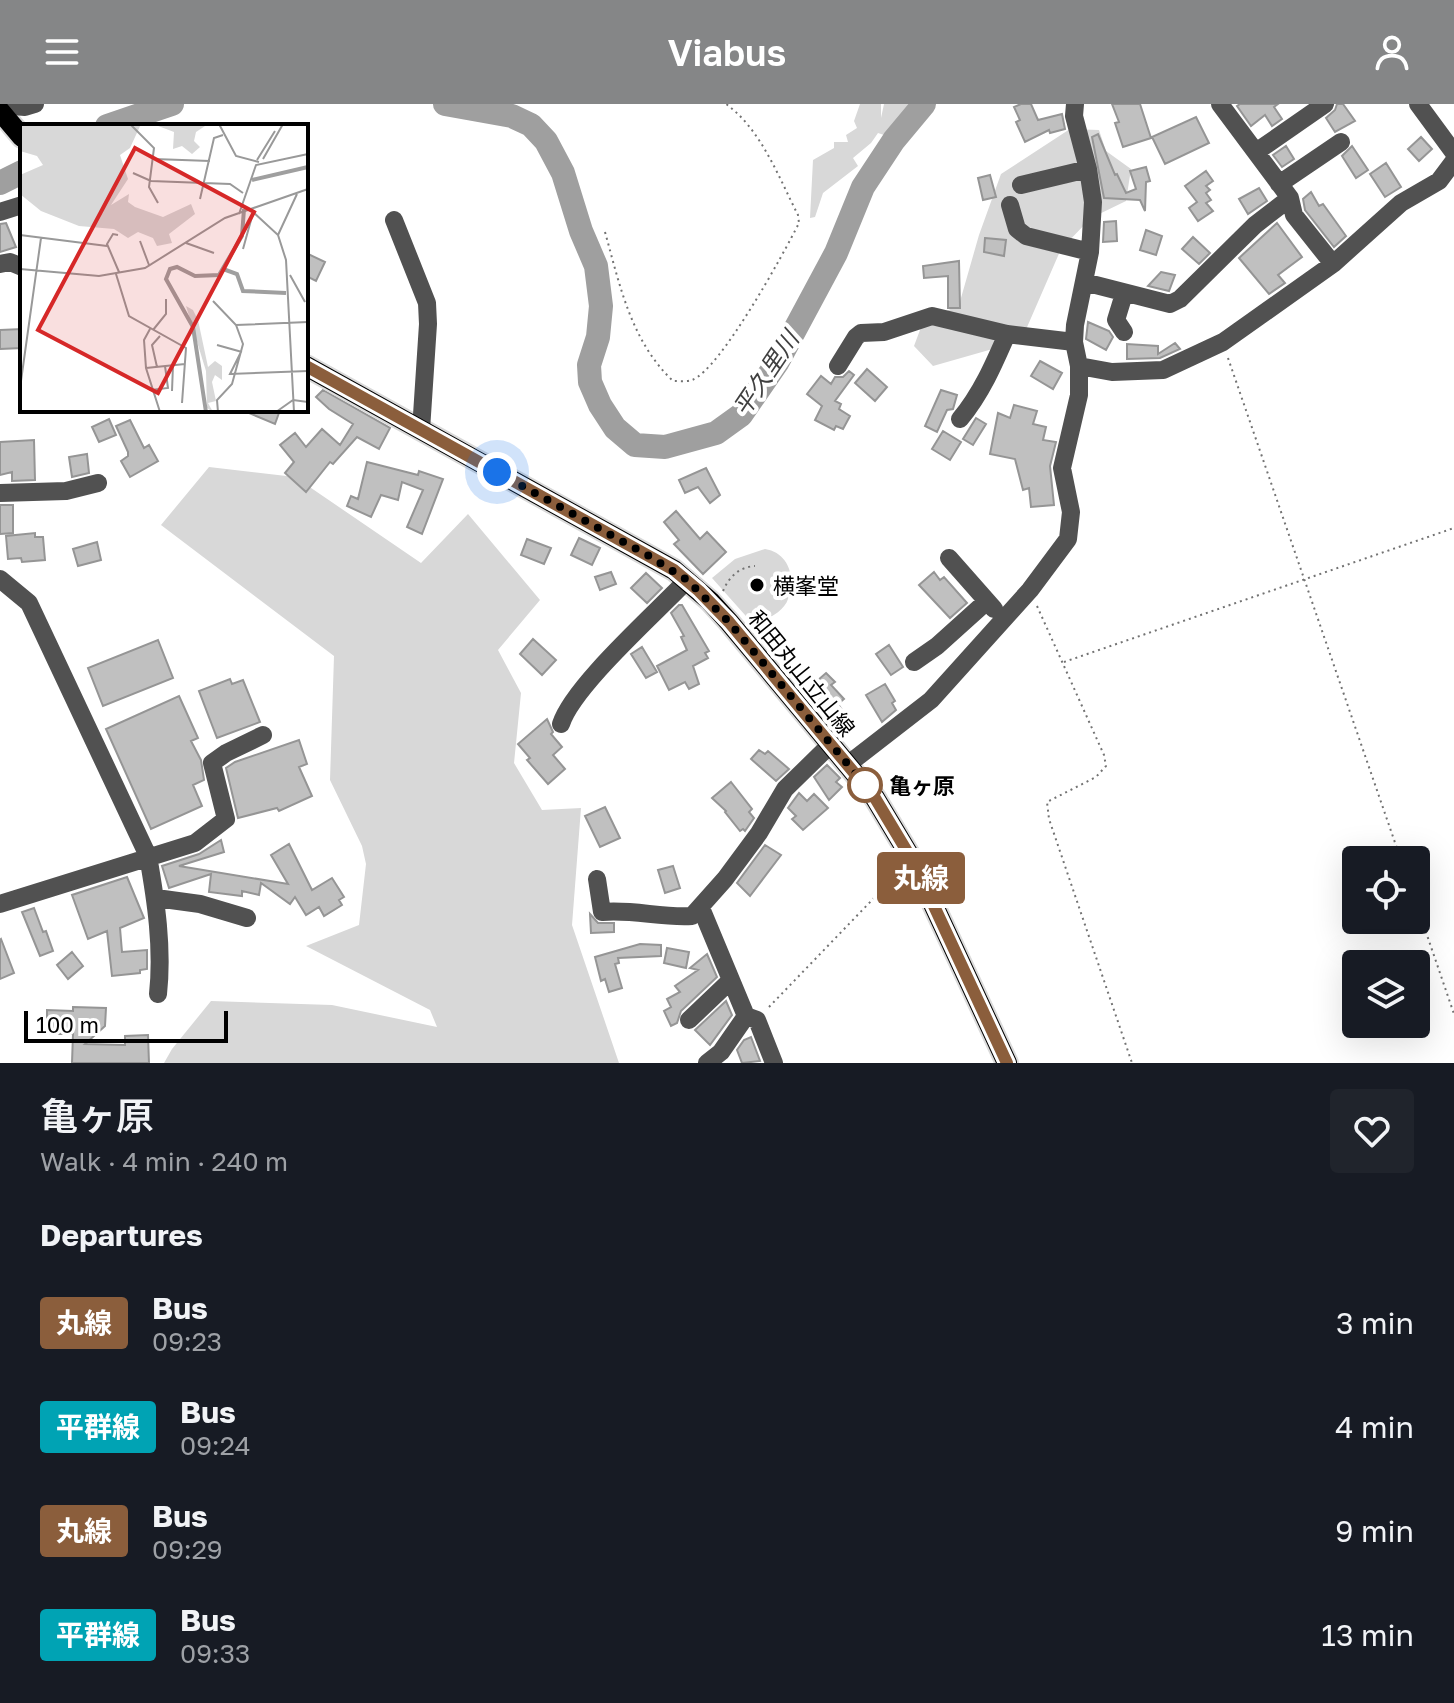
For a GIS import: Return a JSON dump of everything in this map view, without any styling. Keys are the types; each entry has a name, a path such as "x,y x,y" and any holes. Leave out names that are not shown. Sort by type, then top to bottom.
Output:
{"main road":[{"path":"7,110 20,133"},
{"name":"和田丸山立山線","path":"308,367 687,580 729,622 875,798 914,863 1007,1063"}],"street":[{"path":"7,110 35,104"},
{"path":"847,765 931,700 1030,590 1068,539 1071,512 1062,468 1079,395 1079,366 1074,342 1090,252 1093,202 1074,116 1075,104"},
{"path":"1256,152 1325,104"},
{"path":"1418,104 1454,153"},
{"path":"1224,105 1284,191 1294,215 1333,264"},
{"path":"1084,282 1161,304 1180,299 1255,225 1284,191 1341,142"},
{"path":"1079,366 1112,372 1163,370 1223,342 1333,264 1401,203 1439,181 1454,161"},
{"path":"1021,185 1088,169"},
{"path":"1010,205 1017,229 1026,236 1090,252"},
{"path":"0,212 20,206"},
{"path":"394,220 427,303 421,430"},
{"path":"0,264 10,262 20,266"},
{"path":"1124,294 1116,320 1124,332"},
{"path":"838,366 861,333 884,332 932,316 1007,334 1074,342"},
{"path":"960,419 991,372 1007,334"},
{"path":"0,493 66,491 98,483"},
{"path":"949,558 1003,621"},
{"path":"0,579 29,603 148,856 156,898 158,994"},
{"path":"561,724 565,710 581,689 687,580"},
{"path":"914,662 987,601"},
{"path":"0,904 195,843 226,819 212,763 263,735"},
{"path":"597,879 602,912 625,910 674,918 692,916 759,833 785,789 830,745"},
{"path":"156,898 200,904 247,918"},
{"path":"701,908 731,980 774,1063"},
{"path":"689,1020 731,980"},
{"path":"707,1063 751,1018"}],"path":[{"path":"605,232 641,343 673,381 693,380 707,369 748,315 799,223 798,215 763,147 739,113 726,104"},
{"path":"1223,342 1396,846"},
{"path":"1063,662 1454,528"},
{"path":"723,592 735,573 755,566"},
{"path":"1030,590 1106,766 1096,777 1047,802 1049,819 1132,1063"},
{"path":"751,1018 902,870 914,863"},
{"path":"1427,934 1454,1014"}],"shaded area":[{"path":"860,104 881,104 881,118 884,104 919,104 900,127 887,136 878,133 853,158 858,166 823,193 815,217 810,218 813,160 834,148 834,142 848,142 846,135 857,128 854,121"},
{"path":"1070,129 1099,130 1106,151 1131,169 1126,201 1091,218 1061,249 1021,341 933,366 914,346 923,322 959,305 1001,174"},
{"path":"209,467 295,477 421,563 468,514 540,600 498,650 521,693 514,763 542,810 581,808 572,925 619,1063 164,1063 211,1001 332,1005 437,1027 430,1010 306,946 359,925 366,864 362,846 330,780 334,656 161,525"},
{"path":"765,549 780,555 785,561 791,575 790,591 786,604 778,612 753,624 712,578 735,559"}],"building":[{"path":"1031,104 1038,120 1062,114 1065,129 1050,133 1049,130 1025,142 1016,122 1020,120 1014,107"},
{"path":"1112,104 1140,104 1151,138 1123,147"},
{"path":"1278,104 1274,107 1282,119 1272,126 1265,115 1251,126 1237,106"},
{"path":"1337,104 1343,104 1355,121 1335,132 1326,118"},
{"path":"1196,117 1209,143 1165,164 1152,137"},
{"path":"1098,134 1126,193 1136,189 1130,171 1146,167 1150,181 1146,182 1145,211 1140,200 1104,198 1092,137"},
{"path":"1421,137 1432,149 1419,161 1408,149"},
{"path":"1286,146 1294,159 1282,167 1273,155"},
{"path":"1352,146 1368,170 1356,178 1342,156"},
{"path":"1386,163 1401,187 1385,197 1370,174"},
{"path":"1206,171 1213,181 1206,186 1210,190 1206,193 1211,200 1206,203 1213,211 1198,221 1189,208 1197,202 1185,186"},
{"path":"990,175 996,197 983,200 978,178"},
{"path":"1259,188 1267,201 1248,214 1239,199"},
{"path":"1311,192 1319,206 1323,204 1346,236 1334,247 1305,210 1303,199"},
{"path":"1116,221 1117,241 1103,242 1104,222"},
{"path":"6,223 16,247 0,252 0,224"},
{"path":"1277,223 1302,257 1278,275 1285,283 1269,294 1239,258"},
{"path":"1146,230 1162,236 1156,255 1140,250"},
{"path":"1193,237 1210,253 1199,264 1182,249"},
{"path":"985,238 1006,240 1004,256 984,252"},
{"path":"308,254 325,262 316,281 308,277"},
{"path":"959,261 960,308 948,308 948,276 924,278 923,266"},
{"path":"1161,272 1175,275 1169,291 1148,286"},
{"path":"1088,322 1109,331 1113,337 1106,350 1086,339"},
{"path":"20,329 20,348 0,349 0,330"},
{"path":"1175,343 1180,349 1160,358 1127,359 1127,344 1158,346 1158,354"},
{"path":"1040,361 1062,373 1053,389 1031,376"},
{"path":"867,369 887,387 875,401 855,383"},
{"path":"849,371 854,375 835,401 841,404 839,409 850,416 843,429 836,426 834,430 815,420 822,406 807,394 821,376 831,384 835,377 843,377"},
{"path":"323,390 390,428 379,449 357,437 333,464 330,462 306,492 285,473 294,462 280,445 295,433 306,447 322,429 340,445 353,424 316,397"},
{"path":"941,390 957,395 953,409 947,410 937,432 925,426"},
{"path":"1014,405 1037,411 1033,424 1046,427 1043,440 1056,442 1050,466 1054,505 1031,507 1029,488 1023,490 1015,459 990,454 998,413 1010,418"},
{"path":"247,412 279,412 275,424"},
{"path":"976,418 986,424 973,445 963,439"},
{"path":"109,419 116,435 99,442 92,427"},
{"path":"130,420 144,448 149,445 158,461 130,477 121,461 128,456 128,452 116,426"},
{"path":"943,431 961,442 950,460 932,449"},
{"path":"34,440 35,480 12,481 12,472 0,475 0,442"},
{"path":"87,454 89,473 72,477 69,457"},
{"path":"367,462 418,475 419,471 443,479 422,534 407,527 423,490 402,482 398,500 381,495 371,517 347,506 351,496 358,499"},
{"path":"706,468 720,495 710,503 698,487 685,493 679,480"},
{"path":"0,505 13,505 13,533 0,534"},
{"path":"676,511 700,539 707,532 726,552 703,574 674,544 679,540 664,522"},
{"path":"35,533 35,537 43,537 45,560 22,562 21,558 8,559 6,536"},
{"path":"579,538 600,548 592,565 571,555"},
{"path":"527,539 551,548 544,564 521,555"},
{"path":"97,542 101,560 78,566 73,549"},
{"path":"611,572 616,584 600,590 595,577"},
{"path":"934,572 940,580 944,577 967,603 950,618 919,585"},
{"path":"646,573 662,588 647,603 631,588"},
{"path":"682,605 709,651 705,653 708,658 693,666 699,684 689,689 685,682 669,690 657,666 687,650 681,637 684,636 671,613"},
{"path":"533,639 556,660 542,675 520,654"},
{"path":"158,640 173,678 103,706 88,668"},
{"path":"889,645 903,667 891,675 876,654"},
{"path":"642,647 657,672 646,678 631,654"},
{"path":"826,673 835,682 831,685 844,699 838,704 846,716 834,727 811,700 825,688 818,680"},
{"path":"230,679 232,684 243,680 260,722 217,738 199,691"},
{"path":"885,684 895,701 892,703 896,710 882,722 866,695"},
{"path":"179,696 198,738 191,741 201,760 204,780 193,785 202,806 151,829 106,729"},
{"path":"547,719 553,732 551,734 562,747 553,755 565,769 548,784 518,744"},
{"path":"299,740 307,764 299,767 312,796 279,811 277,808 238,818 226,768"},
{"path":"759,750 765,754 768,751 789,769 776,781 751,759"},
{"path":"827,765 840,778 836,782 842,787 829,800 814,777"},
{"path":"731,782 752,809 749,812 754,818 745,831 740,831 712,798"},
{"path":"799,793 807,801 814,794 828,808 803,830 792,819 796,816 788,808"},
{"path":"605,807 620,838 600,847 585,816"},
{"path":"221,840 224,852 179,866 288,884 271,855 289,844 312,890 332,878 344,897 339,900 342,905 324,916 319,907 306,915 295,897 290,904 261,883 259,895 242,891 242,896 209,892 211,874 169,888 162,866 199,854"},
{"path":"765,845 781,855 750,896 737,883"},
{"path":"673,866 680,888 665,893 658,870"},
{"path":"127,877 144,918 120,928 122,952 147,950 147,969 140,970 140,973 112,976 107,931 88,939 72,895"},
{"path":"34,908 53,951 40,956 22,912"},
{"path":"590,914 598,923 614,923 614,932 591,933"},
{"path":"0,940 14,973 0,979"},
{"path":"640,944 661,945 661,956 618,958 619,963 615,964 622,988 609,992 605,979 601,981 595,957"},
{"path":"667,948 689,952 686,968 664,963"},
{"path":"72,952 83,966 68,979 57,965"},
{"path":"707,954 717,977 681,1011 677,1023 671,1026 664,1011 671,1007 667,999 680,992 675,986 698,970 690,968"},
{"path":"726,1001 732,1015 710,1045 695,1030"},
{"path":"73,1007 106,1008 105,1026 85,1044 125,1045 125,1036 148,1035 149,1063 72,1063 73,1034 47,1034 47,1010 73,1011"},
{"path":"751,1037 760,1061 742,1063 737,1050 744,1040"}],"waterway":[{"name":"平久里川","path":"113,124 172,104"},
{"name":"平久里川","path":"445,104 512,116 531,125 546,141 563,173 581,231 596,266 601,306 598,337 589,365 590,382 615,428 635,445 665,447 716,433 741,415 777,363 836,253 863,187 894,140 924,104"},
{"name":"平久里川","path":"0,183 20,173"}],"bus line":[{"name":"丸線","path":"308,367 674,570 710,601 875,798 914,863 1007,1063"}],"place":[{"name":"横峯堂","path":"757,585"},
{"name":"亀ヶ原","path":"865,785"}],"route":[{"path":"497,472 687,580 729,622 865,785"}]}
